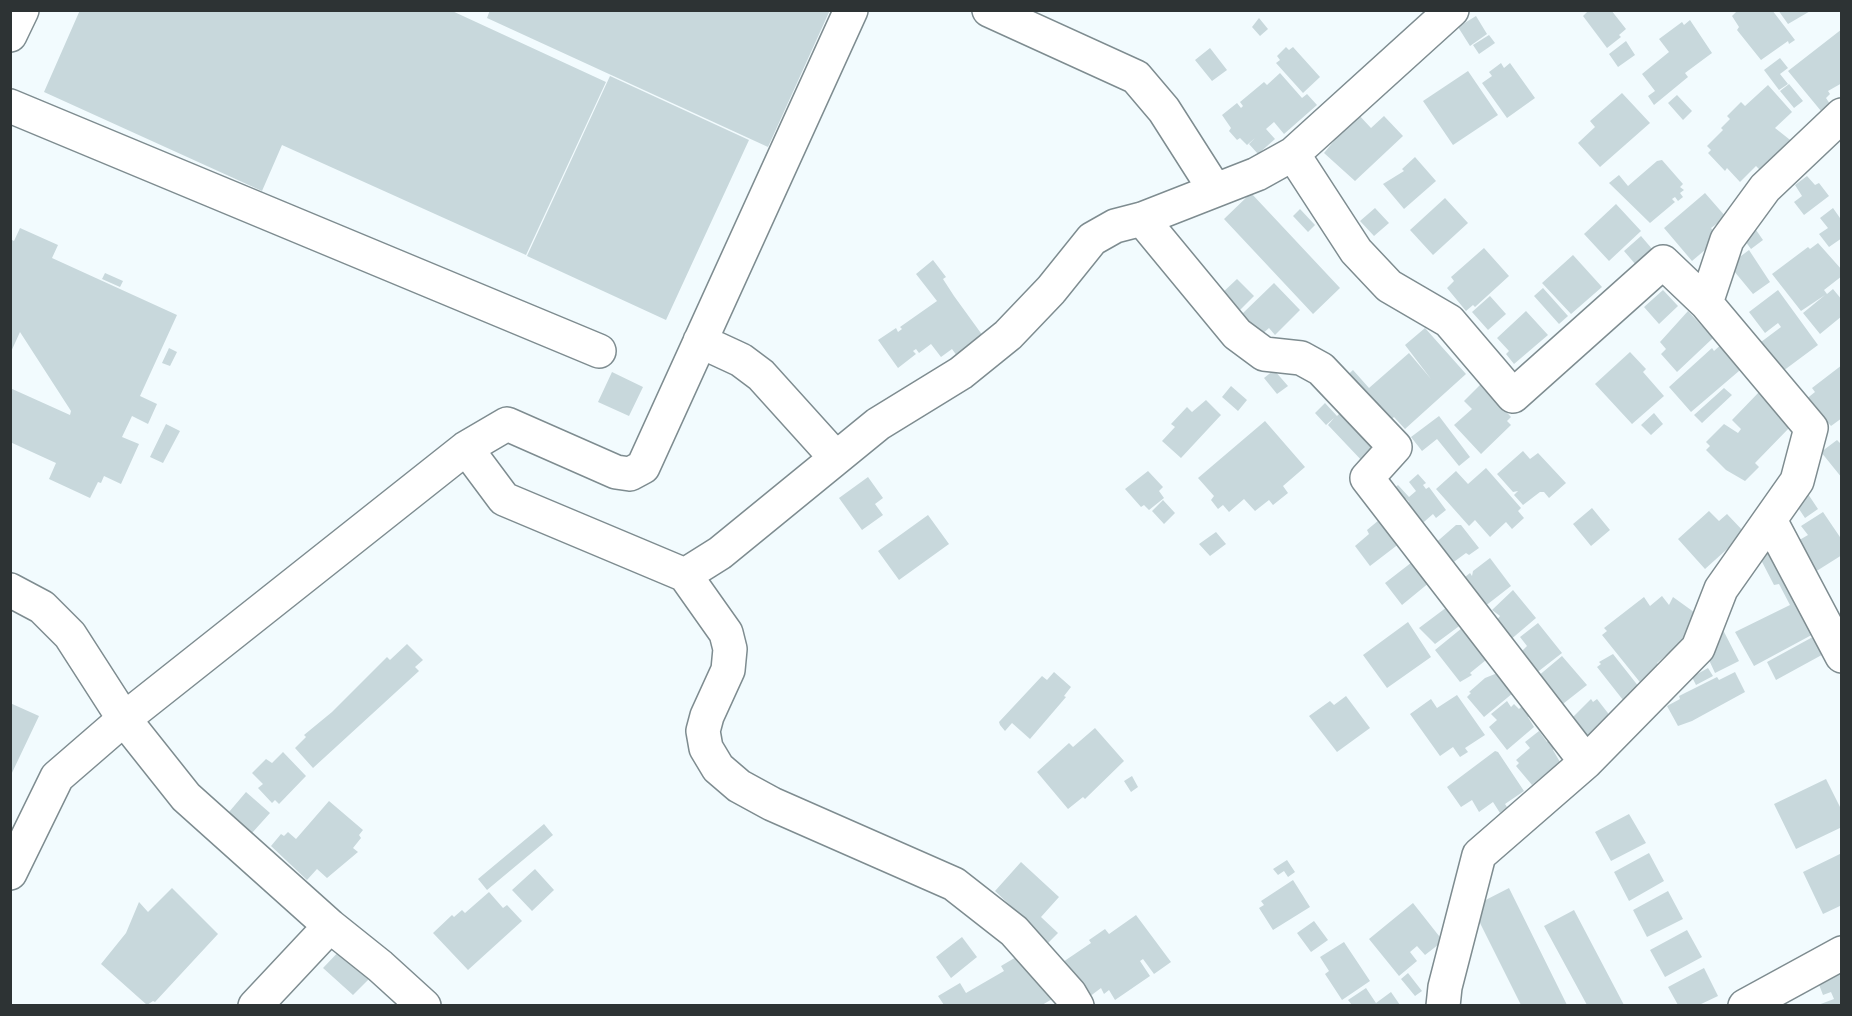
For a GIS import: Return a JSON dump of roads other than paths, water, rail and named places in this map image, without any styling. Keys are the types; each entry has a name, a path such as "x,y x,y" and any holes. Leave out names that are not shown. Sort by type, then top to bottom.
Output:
{"street":[{"path":"10,35 22,10"},
{"path":"10,873 57,777 124,719 466,448 507,424 616,472 637,472 647,461 851,10"},
{"path":"989,10 1136,77 1164,110 1215,190"},
{"path":"684,575 720,553 878,424 961,373 1008,335 1051,290 1092,239 1116,226 1142,219 1257,174 1293,154 1452,10"},
{"path":"10,106 599,351"},
{"path":"1706,303 1727,240 1765,188 1839,129"},
{"path":"1293,154 1356,251 1389,286 1449,321 1513,396 1663,262 1706,303 1811,428 1797,481 1771,522 1721,589 1698,648 1586,762 1479,855 1445,987 1443,1005"},
{"path":"1142,219 1237,334 1264,354 1301,358 1321,369 1395,447 1367,478 1586,762"},
{"path":"700,341 741,360 761,375 836,458"},
{"path":"466,448 504,499 684,575 726,633 730,649 728,670 703,730 706,748 718,768 739,786 772,804 954,884 1014,930 1077,1005"},
{"path":"1771,522 1839,646"},
{"path":"10,590 42,607 70,635 124,719 186,797 330,927 380,966 424,1005"},
{"path":"255,1005 330,927"},
{"path":"1745,1005 1842,953"}]}
